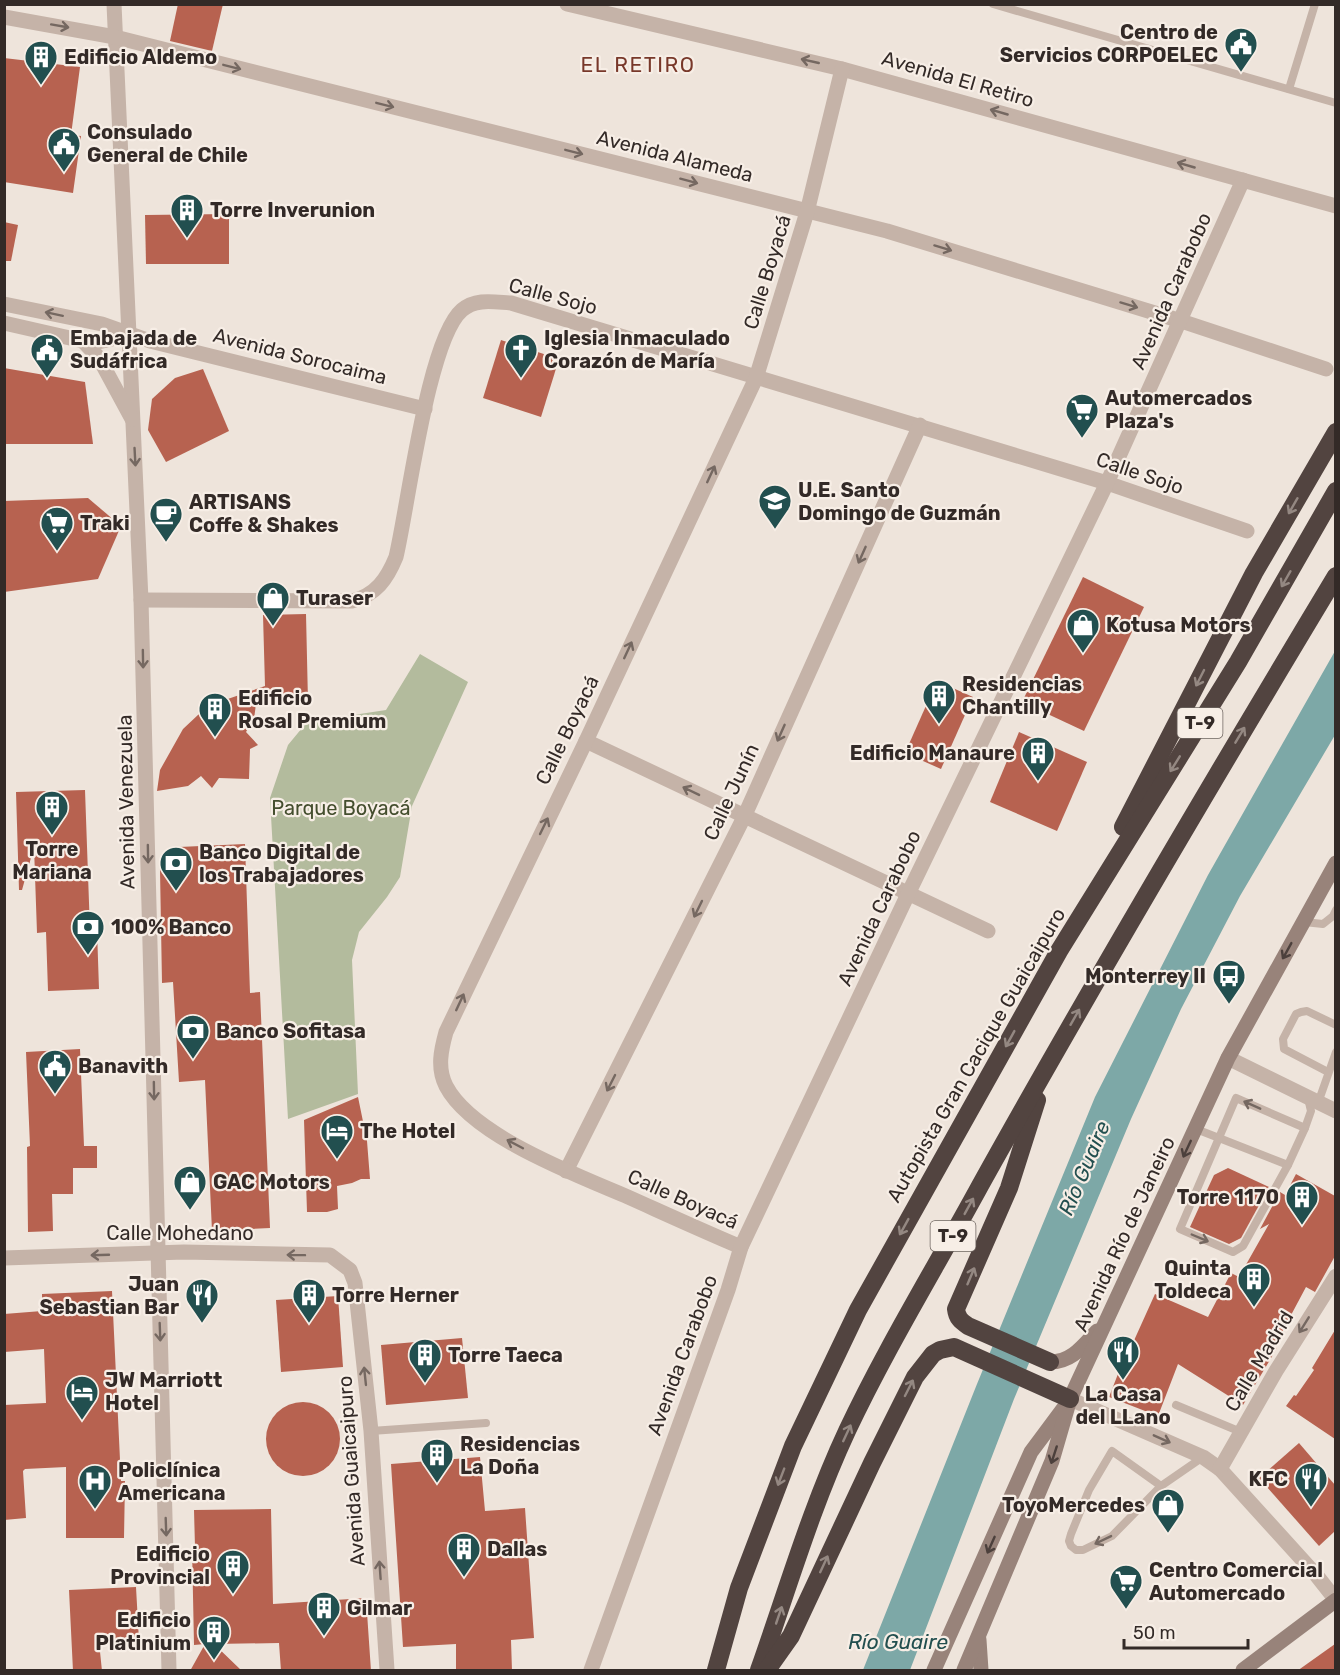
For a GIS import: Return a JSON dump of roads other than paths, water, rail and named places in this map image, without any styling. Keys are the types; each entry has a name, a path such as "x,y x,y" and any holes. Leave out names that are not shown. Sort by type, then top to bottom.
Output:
{"highway":[{"path":"1059,951 1254,573 1335,432"},
{"name":"Autopista Gran Cacique Guaicaipuro","path":"717,1671 739,1588 792,1446 858,1310 1059,951 1238,662 1335,492"},
{"name":"T-9","path":"759,1671 822,1491 847,1430 1054,1053 1188,821 1335,576"},
{"name":"T-9","path":"1050,1362 968,1326 959,1320 957,1309 1009,1188 1054,1053"},
{"path":"767,1671 791,1636 867,1473 915,1377 933,1354 954,1347 1070,1399"}],"street":[{"name":"Avenida Venezuela","path":"114,4 141,600 169,1671"},
{"name":"Avenida El Retiro","path":"567,4 842,69 1335,206"},
{"name":"Avenida Alameda","path":"4,16 115,38 887,231 1181,321 1326,369"},
{"name":"Calle Boyacá","path":"741,1247 567,1171 498,1135 460,1106 445,1084 439,1057 446,1032 586,741 756,378 807,212 842,69"},
{"name":"Avenida Carabobo","path":"591,1671 728,1290 741,1247 909,892 1107,483 1243,180"},
{"name":"Calle Sojo","path":"141,600 326,602 352,601 372,593 382,584 396,557 436,362 449,328 461,311 483,301 511,303 756,378 920,425 1107,483 1246,531"},
{"name":"Avenida Sorocaima","path":"4,304 102,324 130,335 425,410"},
{"name":"Avenida Sorocaima","path":"4,323 98,342 130,335"},
{"path":"83,340 99,358 133,422"},
{"name":"Calle Junín","path":"567,1171 744,817 920,425"},
{"path":"586,741 988,931"},
{"name":"Avenida Río de Janeiro","path":"964,1671 1052,1461 1070,1399 1228,1058 1334,868"},
{"path":"1228,1058 1335,1111"},
{"name":"Calle Mohedano","path":"4,1258 159,1253 330,1255 350,1270"},
{"name":"Avenida Guaicaipuro","path":"350,1270 356,1283 370,1431 387,1671"},
{"name":"Calle Madrid","path":"1220,1469 1276,1371 1335,1276"},
{"name":"T-9","path":"1050,1362 1059,1362 1073,1355 1108,1320"},
{"path":"934,1671 1031,1452 1070,1399 1203,1457 1220,1469 1317,1576 1335,1600 1243,1671"},
{"path":"979,1634 981,1671"}],"lane":[{"path":"993,4 1335,103"},
{"path":"1289,88 1315,4"},
{"path":"1304,922 1323,924 1335,914"},
{"path":"1328,1072 1284,1049 1283,1039 1296,1014 1301,1012 1307,1011 1335,1025"},
{"path":"1305,1128 1236,1098 1180,1229 1233,1252 1243,1246 1288,1165 1305,1128 1313,1100 1328,1072 1335,1052"},
{"path":"1196,1129 1288,1165"},
{"path":"1176,1405 1241,1432"},
{"path":"370,1431 486,1423"},
{"path":"1161,1486 1112,1451 1089,1490 1069,1540 1071,1546 1076,1550 1083,1550 1112,1536 1161,1486 1203,1457"}],"water":[{"name":"Río Guaire","path":"1335,651 1335,735 1240,896 1181,1009 1131,1119 1014,1399 910,1670 863,1670 1095,1097 1208,875"}],"place":[{"name":"Centro de Servicios CORPOELEC","path":"1241,73"},
{"name":"Edificio Aldemo","path":"41,86"},
{"name":"Consulado General de Chile","path":"64,173"},
{"name":"Torre Inverunion","path":"187,239"},
{"name":"Embajada de Sudáfrica","path":"47,379"},
{"name":"Iglesia Inmaculado Corazón de María","path":"521,379"},
{"name":"Automercados Plaza's","path":"1082,439"},
{"name":"U.E. Santo Domingo de Guzmán","path":"775,530"},
{"name":"ARTISANS Coffe & Shakes","path":"166,543"},
{"name":"Traki","path":"57,552"},
{"name":"Turaser","path":"273,627"},
{"name":"Kotusa Motors","path":"1083,654"},
{"name":"Residencias Chantilly","path":"939,725"},
{"name":"Edificio Rosal Premium","path":"215,738"},
{"name":"Edificio Manaure","path":"1038,782"},
{"name":"Torre Mariana","path":"52,836"},
{"name":"Banco Digital de los Trabajadores","path":"176,892"},
{"name":"100% Banco","path":"88,956"},
{"name":"Monterrey II","path":"1229,1005"},
{"name":"Banco Sofitasa","path":"193,1060"},
{"name":"Banavith","path":"55,1095"},
{"name":"The Hotel","path":"337,1160"},
{"name":"GAC Motors","path":"190,1211"},
{"name":"Torre 1170","path":"1302,1226"},
{"name":"Quinta Toldeca","path":"1254,1308"},
{"name":"Juan Sebastian Bar","path":"202,1324"},
{"name":"Torre Herner","path":"309,1324"},
{"name":"La Casa del LLano","path":"1123,1381"},
{"name":"Torre Taeca","path":"425,1384"},
{"name":"JW Marriott Hotel","path":"82,1421"},
{"name":"Residencias La Doña","path":"437,1484"},
{"name":"KFC","path":"1311,1508"},
{"name":"Policlínica Americana","path":"95,1510"},
{"name":"ToyoMercedes","path":"1168,1534"},
{"name":"Dallas","path":"464,1578"},
{"name":"Edificio Provincial","path":"233,1595"},
{"name":"Centro Comercial Automercado","path":"1126,1610"},
{"name":"Gilmar","path":"324,1637"},
{"name":"Edificio Platinium","path":"214,1661"}],"district":[{"name":"EL RETIRO","path":"638,64"}],"park label":[{"name":"Parque Boyacá","path":"341,808"}]}
